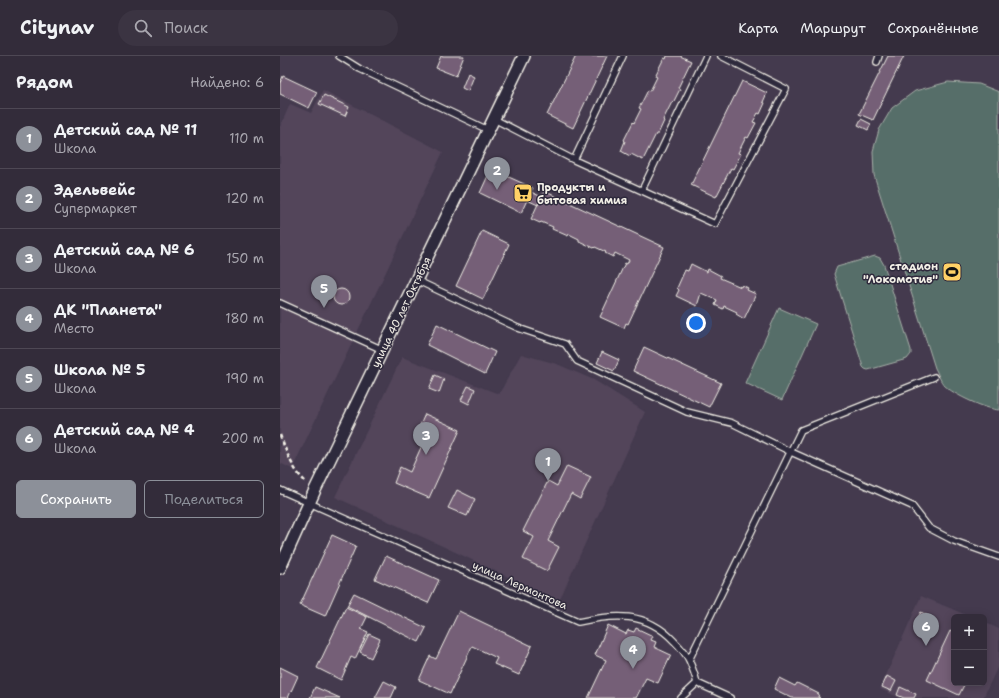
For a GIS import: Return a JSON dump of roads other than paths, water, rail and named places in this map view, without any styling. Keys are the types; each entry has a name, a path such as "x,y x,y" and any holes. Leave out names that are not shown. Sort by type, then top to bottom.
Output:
{"street":[{"name":"улица 40 лет Октября","path":"280,568 309,503 524,56"}],"lane":[{"path":"339,56 360,69 488,130"},
{"path":"574,160 623,56"},
{"path":"642,190 706,56"},
{"path":"494,119 574,160 715,224 786,89 721,56"},
{"path":"416,280 518,328 565,344 577,361 687,412 732,423 791,452 912,506 929,528 954,541 999,557"},
{"path":"280,304 383,350"},
{"path":"689,660 802,430 934,377"},
{"name":"улица Лермонтова","path":"280,490 578,622 601,617 624,616 646,620 666,632 684,651 689,660 697,683"},
{"path":"681,698 697,683 730,698"}],"place":[{"name":"Эдельвейс","path":"497,190"},
{"name":"Продукты и бытовая химия","path":"523,193"},
{"name":"стадион \"Локомотив\"","path":"952,272"},
{"name":"Школа № 5","path":"324,308"},
{"name":"Детский сад № 6","path":"426,455"},
{"name":"Детский сад № 11","path":"548,481"},
{"name":"Детский сад № 4","path":"926,646"},
{"name":"ДК \"Планета\"","path":"633,669"}]}
